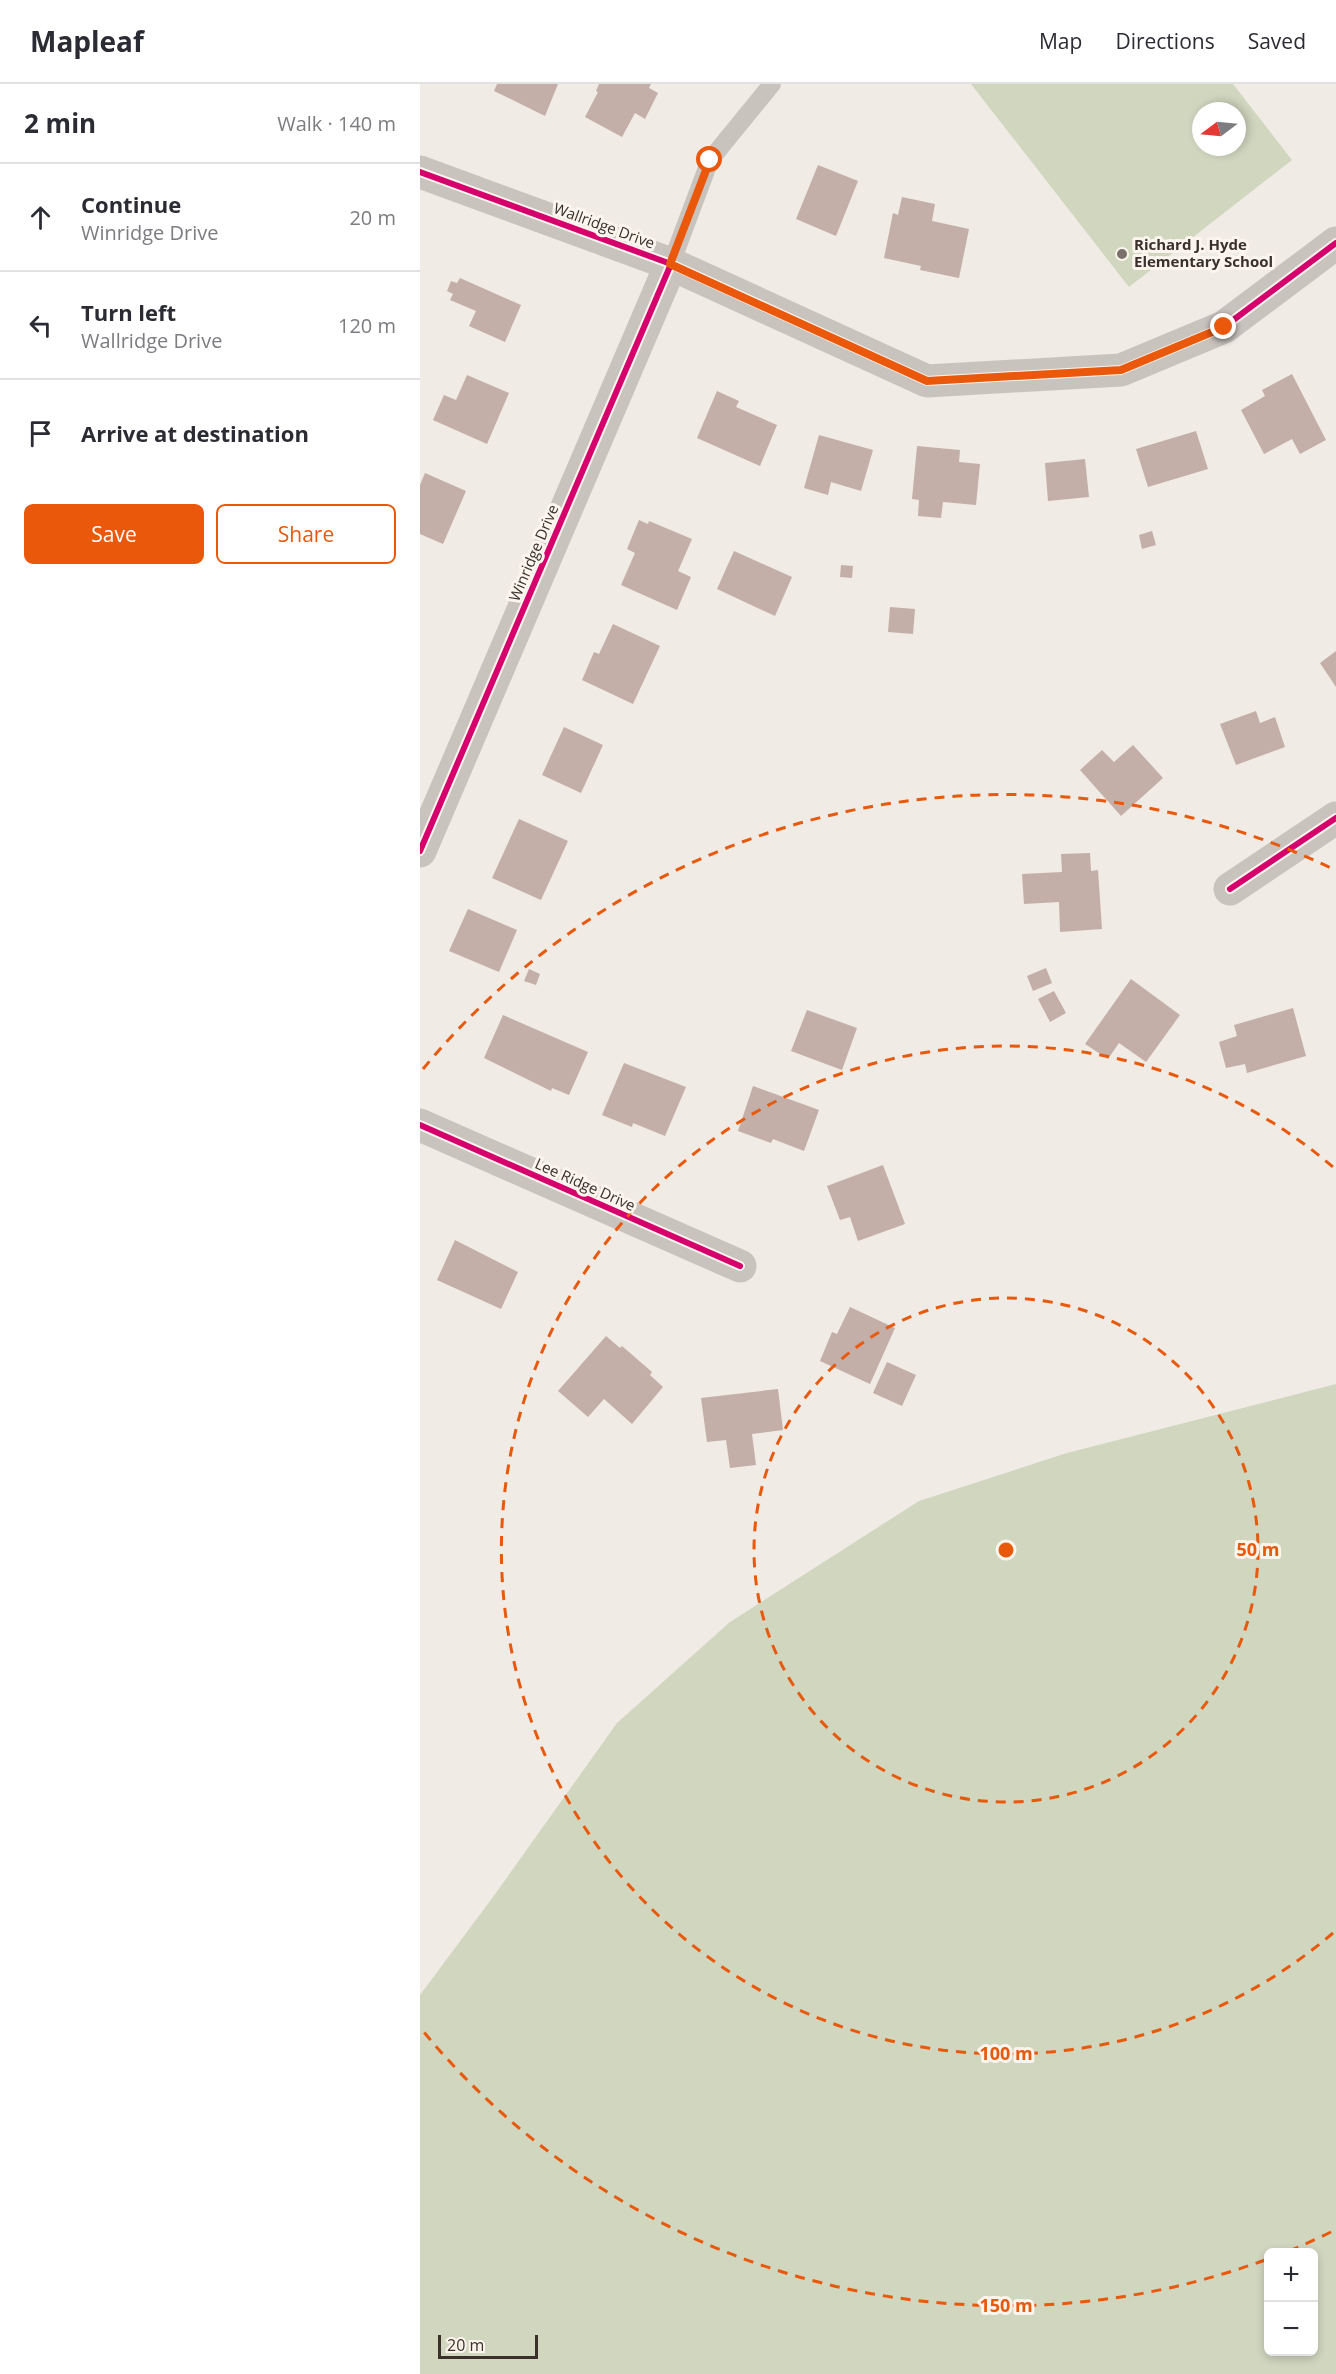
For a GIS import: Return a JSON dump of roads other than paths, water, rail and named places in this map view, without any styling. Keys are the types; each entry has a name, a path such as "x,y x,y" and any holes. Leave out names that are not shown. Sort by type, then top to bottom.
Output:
{"street":[{"name":"Wallridge Drive","path":"420,172 670,264 927,381 1121,370 1224,327 1336,243"},
{"name":"Winridge Drive","path":"420,851 670,264"},
{"path":"1230,889 1336,818"},
{"name":"Lee Ridge Drive","path":"420,1125 740,1266"}],"lane":[{"name":"Winridge Drive","path":"670,264 710,160 772,84"}],"place":[{"name":"Richard J. Hyde Elementary School","path":"1122,254"}]}
